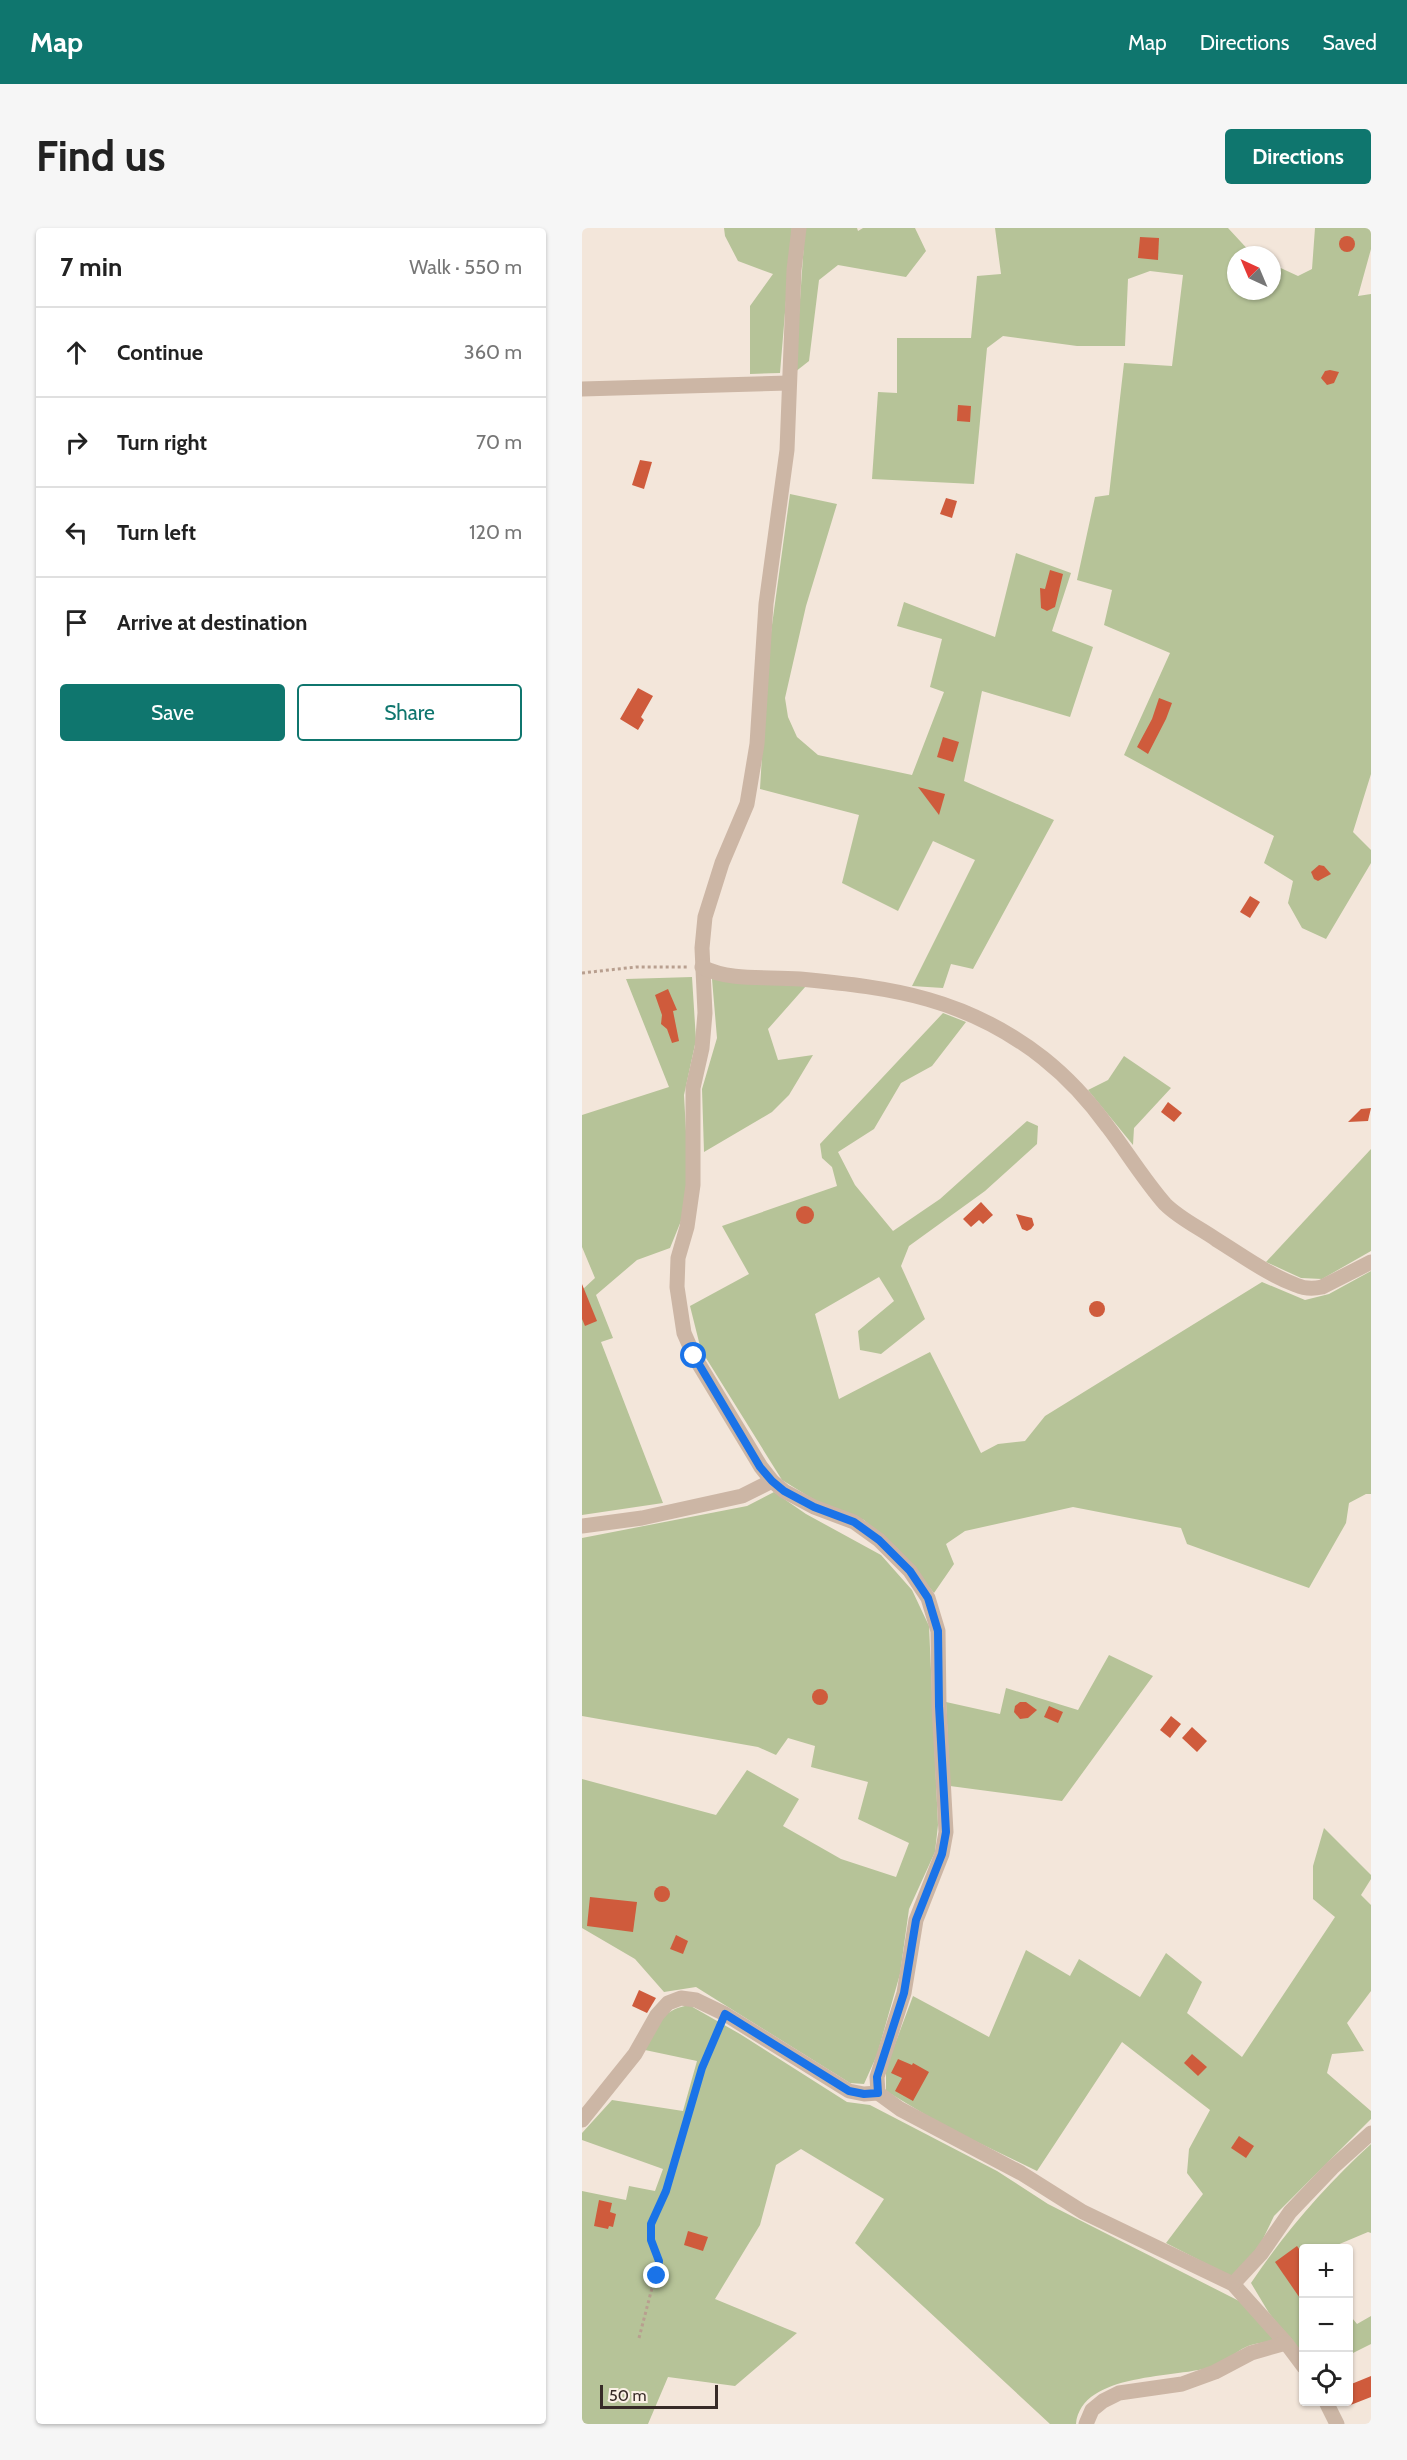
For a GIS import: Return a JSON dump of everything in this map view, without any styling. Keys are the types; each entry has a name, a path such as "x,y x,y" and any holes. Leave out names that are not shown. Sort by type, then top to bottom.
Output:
{"street":[{"path":"799,228 794,270 786,450 766,604 761,711 753,781 747,804 711,894 705,917 702,967 705,1012 702,1048 693,1088 693,1185 687,1227 678,1258 677,1287 684,1333 694,1356 760,1467 784,1491 814,1507 854,1522 879,1540 910,1571 928,1598 938,1631 939,1706 946,1832 942,1854 916,1920 904,1993 877,2077 878,2093"},
{"path":"582,389 789,383"},
{"path":"702,967 723,975 800,979 920,996 967,1012 1015,1039 1043,1059 1075,1089 1107,1125 1167,1206 1255,1265 1296,1286 1315,1288 1371,1262"},
{"path":"582,1526 642,1518 742,1496 772,1481"},
{"path":"582,2120 636,2054 657,2015 668,2003 681,1998 696,2000 725,2014 849,2091 864,2094 878,2093 900,2109 1021,2173 1083,2212 1233,2284 1299,2360"},
{"path":"1233,2284 1261,2254 1290,2212 1332,2168 1371,2133"},
{"path":"1086,2424 1092,2409 1119,2393 1182,2384 1215,2372 1251,2353 1286,2343"},
{"path":"1328,2406 1337,2424"}],"path":[{"path":"582,973 636,967 702,967"},
{"path":"639,2338 659,2261 651,2240 651,2224 666,2191 702,2068 725,2014"}],"green space":[{"path":"724,228 792,228 780,373 750,374 750,306 773,274 738,261 725,236"},
{"path":"805,228 857,228 858,231 863,228 915,228 926,251 906,277 838,265 819,280 809,361 795,372"},
{"path":"995,228 1228,228 1245,246 1227,246 1227,300 1281,300 1281,268 1298,276 1312,269 1315,228 1371,228 1371,249 1358,296 1371,294 1371,774 1353,832 1371,850 1371,863 1326,939 1302,928 1288,903 1293,881 1264,863 1274,836 1124,755 1170,653 1104,625 1112,590 1077,580 1095,497 1109,495 1124,363 1172,366 1183,275 1150,271 1128,279 1125,346 1077,346 1003,336 987,348 974,484 872,479 878,392 897,393 897,338 971,338 977,276 1001,274"},
{"path":"790,494 837,504 806,606 785,698 788,717 797,737 818,755 912,775 944,692 930,687 942,639 897,626 904,602 995,637 1016,553 1071,573 1052,631 1093,647 1070,717 982,691 964,781 1054,820 973,969 951,964 943,988 912,986 975,860 933,841 898,911 842,883 859,815 760,789 768,654"},
{"path":"692,977 696,1040 684,1095 688,1167 683,1216 670,1248 637,1260 596,1295 613,1338 601,1342 663,1503 582,1515 582,1290 595,1278 582,1247 582,1115 669,1087 626,979"},
{"path":"712,979 806,986 768,1029 778,1060 813,1055 789,1095 772,1112 704,1152 702,1089 717,1038"},
{"path":"943,1013 966,1022 932,1066 901,1083 874,1129 838,1152 855,1185 893,1231 940,1199 1027,1121 1038,1126 1037,1144 985,1191 909,1246 901,1266 925,1319 881,1354 860,1350 858,1331 894,1301 879,1277 815,1314 839,1399 930,1352 981,1453 998,1444 1025,1441 1045,1416 1262,1282 1305,1300 1329,1294 1371,1271 1371,1494 1366,1494 1349,1503 1346,1523 1309,1588 1187,1544 1181,1528 1073,1507 965,1531 946,1544 954,1564 934,1593 898,1549 864,1520 816,1501 782,1480 701,1350 690,1306 749,1274 722,1226 837,1186 832,1167 822,1158 820,1144"},
{"path":"1124,1056 1171,1088 1134,1128 1133,1145 1088,1090 1108,1080"},
{"path":"1371,1149 1371,1251 1322,1279 1301,1278 1266,1262"},
{"path":"774,1492 806,1514 881,1555 912,1590 929,1626 938,1825 935,1852 909,1909 900,1974 877,2055 864,2084 850,2083 696,1987 664,1992 635,1959 582,1928 582,1779 716,1815 747,1770 799,1799 783,1826 841,1859 896,1877 909,1843 858,1819 868,1782 811,1767 815,1746 788,1738 776,1755 758,1747 582,1716 582,1538 747,1506"},
{"path":"1109,1655 1153,1676 1062,1801 950,1786 946,1702 1000,1714 1006,1688 1078,1710"},
{"path":"1324,1828 1371,1875 1361,1895 1371,1905 1371,1991 1347,2023 1364,2051 1332,2054 1327,2073 1371,2111 1371,2119 1274,2216 1260,2245 1232,2277 1166,2243 1203,2194 1187,2173 1189,2149 1210,2110 1122,2042 1037,2171 946,2127 886,2091 886,2068 913,1996 989,2037 1026,1950 1070,1976 1079,1959 1140,1997 1166,1953 1202,1982 1187,2013 1242,2057 1335,1917 1313,1899 1313,1866"},
{"path":"689,2005 740,2034 847,2102 870,2105 997,2171 1048,2204 1245,2304 1278,2340 1246,2347 1215,2366 1134,2380 1113,2386 1095,2394 1082,2407 1076,2424 1050,2424 855,2243 884,2199 801,2149 776,2165 760,2225 715,2299 797,2333 735,2386 668,2377 648,2424 582,2424 582,2191 626,2200 629,2186 655,2191 663,2169 582,2140 582,2133 612,2100 683,2111 697,2061 645,2050 665,2015"},
{"path":"1371,2144 1371,2233 1368,2232 1340,2244 1299,2244 1299,2351 1269,2313 1251,2283 1307,2210"},
{"path":"1371,2316 1371,2344 1353,2353 1353,2319 1357,2324"}],"building":[{"path":"1347,236 1353,238 1355,244 1353,250 1347,252 1341,250 1339,244 1341,238"},
{"path":"1140,237 1159,238 1158,260 1138,258"},
{"path":"1325,371 1339,372 1334,383 1327,385 1321,378"},
{"path":"958,405 971,406 970,422 957,421"},
{"path":"640,460 652,462 644,489 632,485"},
{"path":"946,498 957,501 952,518 940,514"},
{"path":"1050,570 1063,574 1055,607 1047,611 1041,608 1040,588 1045,589"},
{"path":"638,688 653,696 641,717 644,720 638,730 620,719"},
{"path":"1159,698 1172,703 1148,754 1137,747 1152,719"},
{"path":"943,737 959,742 953,762 937,757"},
{"path":"918,787 945,794 939,815"},
{"path":"1319,865 1324,866 1331,874 1318,881 1314,879 1311,872"},
{"path":"1250,896 1260,902 1250,918 1240,912"},
{"path":"668,989 677,1010 673,1011 679,1041 672,1043 667,1029 661,1024 662,1015 655,995"},
{"path":"1168,1102 1182,1113 1174,1122 1161,1112"},
{"path":"1371,1108 1368,1121 1348,1122 1361,1109"},
{"path":"981,1202 993,1215 983,1224 979,1220 971,1227 963,1219"},
{"path":"805,1206 811,1209 814,1215 811,1221 805,1224 799,1221 796,1215 799,1209"},
{"path":"1016,1214 1032,1218 1034,1225 1031,1229 1027,1231 1022,1229"},
{"path":"582,1284 597,1321 585,1326 582,1319"},
{"path":"1097,1301 1105,1309 1097,1317 1089,1309"},
{"path":"820,1689 826,1691 828,1697 826,1703 820,1705 814,1703 812,1697 814,1691"},
{"path":"1020,1702 1026,1702 1037,1710 1028,1718 1020,1719 1014,1712 1015,1706"},
{"path":"1049,1706 1063,1712 1058,1723 1044,1717"},
{"path":"1171,1716 1181,1724 1170,1738 1160,1730"},
{"path":"1192,1727 1207,1741 1197,1752 1182,1738"},
{"path":"662,1886 670,1894 662,1902 654,1894"},
{"path":"590,1897 637,1902 633,1932 587,1926"},
{"path":"676,1935 688,1941 683,1954 670,1949"},
{"path":"639,1990 656,1998 647,2013 632,2006"},
{"path":"1192,2054 1207,2067 1198,2076 1184,2063"},
{"path":"898,2059 912,2065 913,2063 929,2072 913,2101 895,2091 902,2078 891,2073"},
{"path":"1239,2136 1254,2146 1246,2158 1231,2148"},
{"path":"599,2200 612,2203 610,2212 616,2214 613,2227 609,2226 608,2229 594,2226"},
{"path":"688,2231 708,2237 703,2251 684,2245"},
{"path":"1297,2246 1299,2249 1299,2297 1275,2262"},
{"path":"1371,2376 1371,2397 1353,2404 1353,2383"}],"route":[{"path":"657,2276 659,2261 651,2240 651,2224 666,2191 702,2068 725,2014 849,2091 864,2094 878,2093 877,2077 904,1993 916,1920 942,1854 946,1832 939,1706 938,1631 928,1598 910,1571 879,1540 854,1522 814,1507 784,1491 772,1481 760,1467 694,1356"}]}
